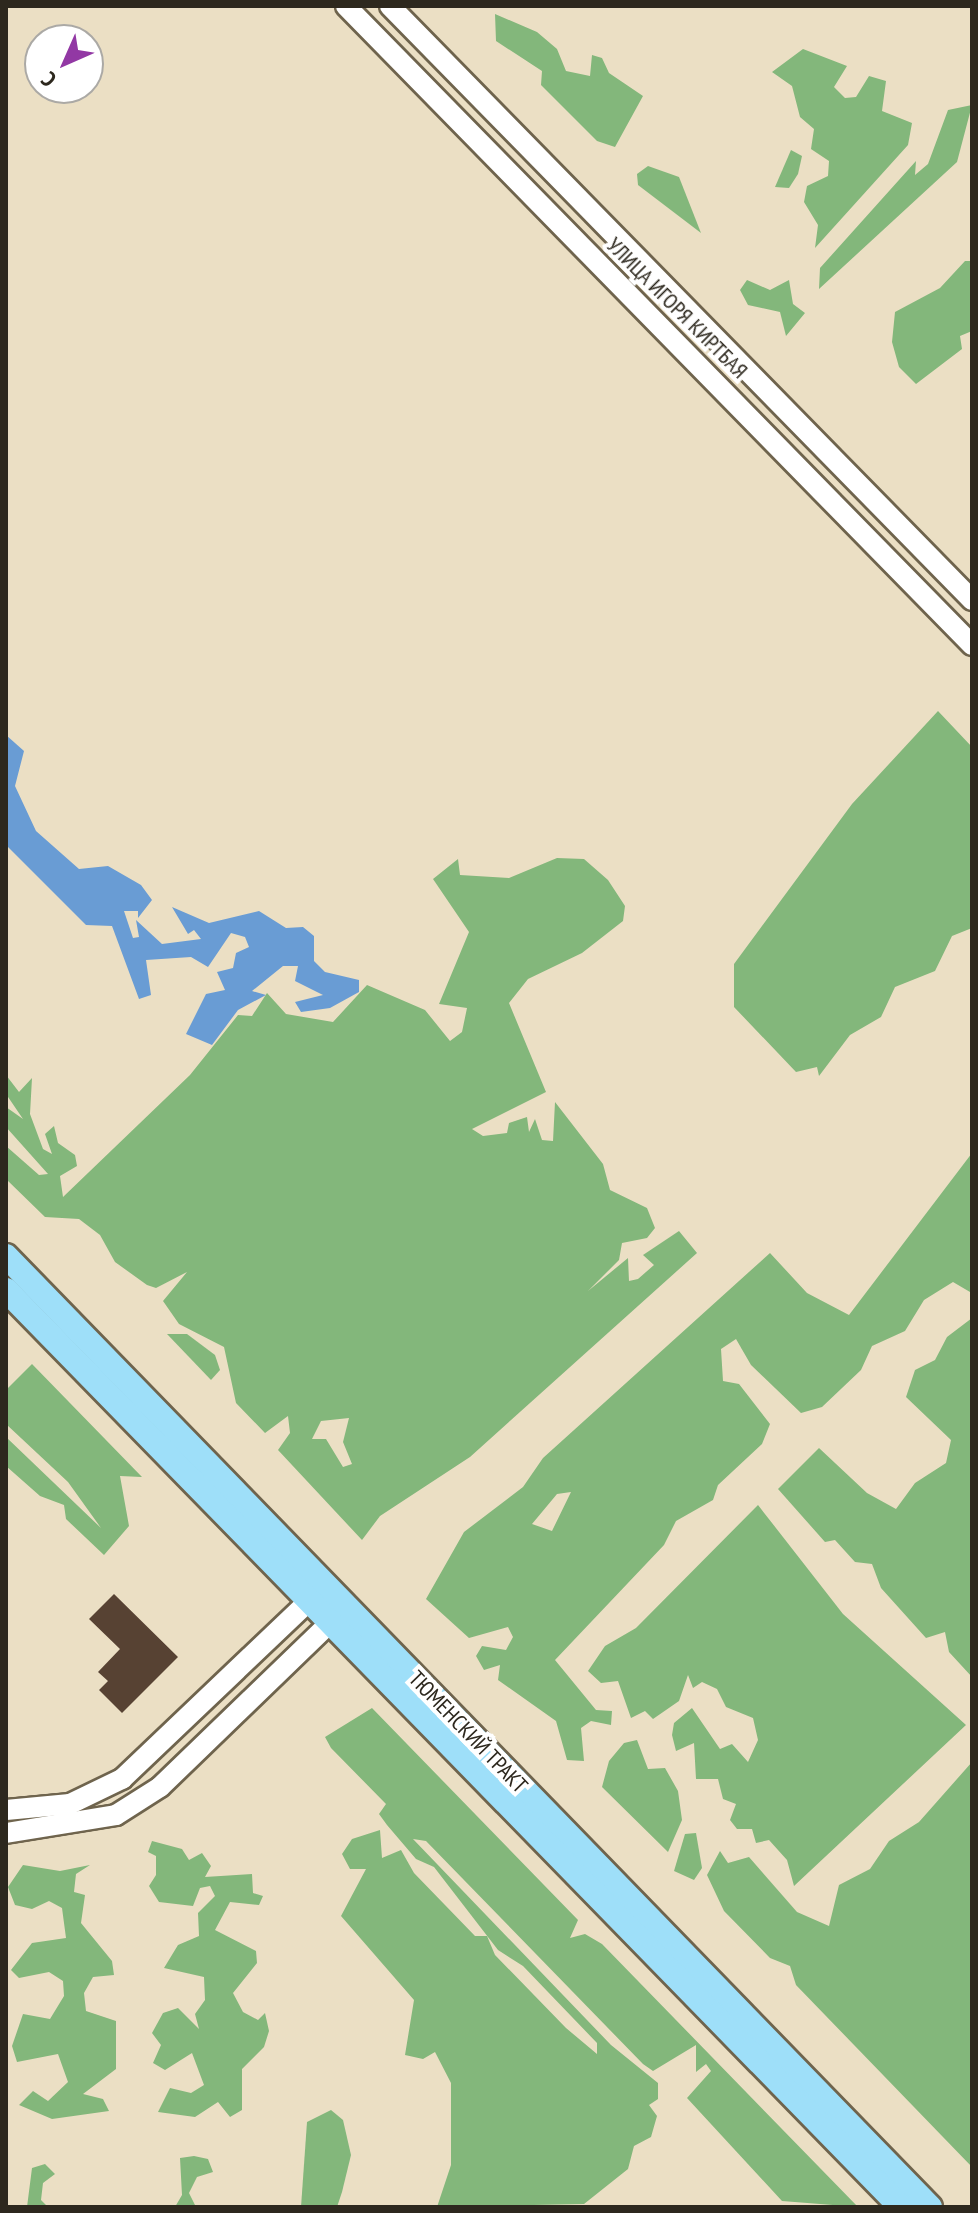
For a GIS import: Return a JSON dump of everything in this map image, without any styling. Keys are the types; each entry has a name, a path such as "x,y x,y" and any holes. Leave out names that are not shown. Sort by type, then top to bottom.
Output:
{"main road":[{"name":"ТЮМЕНСКИЙ ТРАКТ","path":"6,1256 930,2207"},
{"name":"ТЮМЕНСКИЙ ТРАКТ","path":"6,1290 901,2207"}],"street":[{"name":"УЛИЦА ИГОРЯ КИРТБАЯ","path":"346,6 972,645"},
{"name":"УЛИЦА ИГОРЯ КИРТБАЯ","path":"390,6 972,600"},
{"path":"6,1810 70,1804 122,1779 310,1600"},
{"path":"6,1833 116,1815 160,1787 331,1622"}],"green space":[{"path":"495,14 537,32 557,49 566,71 590,76 592,55 602,58 609,73 643,96 615,147 597,141 541,85 542,71 496,41"},
{"path":"803,49 847,66 834,87 845,98 856,97 869,76 886,81 882,111 912,123 908,145 815,248 818,225 804,202 807,186 828,176 829,161 811,149 814,129 800,117 792,86 772,72"},
{"path":"972,105 957,162 819,289 820,268 916,161 915,175 928,164 948,110"},
{"path":"791,150 802,156 798,174 789,188 775,187"},
{"path":"648,166 679,177 701,233 638,185 637,174"},
{"path":"965,261 972,261 972,331 960,336 962,349 916,384 899,367 892,342 895,312 940,288"},
{"path":"747,280 770,290 789,280 793,304 805,313 786,336 780,312 748,305 740,290"},
{"path":"938,711 972,747 972,928 952,936 935,971 895,987 881,1017 850,1035 819,1076 817,1067 796,1072 734,1007 734,964 852,804"},
{"path":"557,858 584,859 608,880 625,906 623,921 582,953 528,979 509,1003 546,1092 472,1129 483,1136 507,1133 509,1123 527,1117 529,1132 535,1119 542,1140 553,1141 555,1102 603,1164 610,1190 647,1208 655,1228 647,1238 622,1243 619,1260 588,1291 628,1258 629,1281 638,1279 654,1265 643,1255 679,1231 697,1253 470,1457 380,1516 362,1540 278,1450 290,1433 288,1416 265,1433 236,1403 224,1347 179,1324 163,1301 187,1272 156,1288 147,1285 115,1262 100,1235 79,1219 45,1217 6,1179 6,1146 39,1175 48,1174 6,1127 6,1107 23,1119 6,1094 6,1075 19,1092 32,1078 30,1114 43,1149 52,1154 45,1134 54,1126 58,1143 75,1155 77,1166 60,1176 63,1197 190,1075 238,1015 252,1016 267,993 286,1014 333,1022 367,985 425,1010 450,1041 462,1032 467,1008 439,1004 469,932 433,879 458,859 460,875 509,878","holes":["349,1418 343,1442 352,1464 343,1467 326,1439 312,1439 321,1421"]},
{"path":"972,1153 970,1292 953,1282 924,1300 905,1331 872,1346 861,1370 822,1407 801,1413 751,1365 736,1339 721,1349 723,1381 739,1384 770,1424 762,1444 718,1485 713,1500 676,1521 664,1545 555,1660 596,1710 612,1711 611,1725 591,1721 581,1728 584,1761 567,1760 556,1721 498,1680 500,1665 484,1670 476,1656 482,1646 506,1650 513,1637 508,1627 469,1638 426,1599 464,1532 523,1487 543,1458 770,1253 807,1293 849,1315","holes":["571,1492 552,1531 532,1524 557,1494"]},
{"path":"972,1318 972,1677 949,1652 945,1632 926,1638 881,1588 872,1564 855,1562 835,1540 825,1542 778,1489 819,1448 867,1493 896,1509 915,1483 946,1463 951,1440 906,1397 915,1370 935,1360 947,1337"},
{"path":"167,1334 187,1334 215,1355 220,1370 211,1380"},
{"path":"32,1364 142,1477 120,1476 129,1526 104,1555 66,1519 64,1505 40,1496 6,1466 6,1437 101,1528 68,1482 6,1424 6,1390"},
{"path":"758,1505 843,1614 966,1725 794,1886 787,1860 769,1840 756,1843 752,1829 737,1829 730,1820 736,1804 723,1799 718,1779 696,1779 694,1743 676,1751 672,1735 674,1723 692,1708 720,1749 732,1744 748,1762 758,1740 753,1718 726,1707 717,1689 702,1682 693,1688 688,1675 679,1701 653,1719 645,1711 631,1718 618,1681 601,1683 588,1671 605,1646 636,1628"},
{"path":"372,1708 578,1920 570,1938 585,1934 602,1944 858,2207 782,2201 687,2098 711,2071 706,2064 696,2072 696,2045 653,2071 643,2064 426,1841 413,1839 611,2045 658,2083 658,2099 649,2105 657,2116 651,2137 634,2146 628,2169 584,2204 437,2207 451,2165 451,2083 435,2052 423,2059 405,2055 414,2000 341,1916 366,1869 350,1869 342,1854 352,1839 380,1830 382,1858 401,1850 414,1873 475,1936 487,1936 495,1955 566,2028 597,2054 597,2043 523,1966 498,1950 434,1867 416,1859 387,1825 379,1814 386,1804 331,1748 325,1737"},
{"path":"637,1740 648,1769 665,1768 678,1791 682,1820 668,1852 602,1787 609,1761 624,1743"},
{"path":"972,1762 972,2167 796,1985 790,1966 770,1958 724,1911 707,1875 720,1851 728,1863 749,1857 797,1912 829,1926 839,1885 870,1869 889,1841 919,1822"},
{"path":"696,1833 702,1868 694,1880 674,1871 685,1834"},
{"path":"152,1841 182,1849 189,1860 202,1853 211,1866 205,1877 252,1874 253,1893 263,1896 259,1905 230,1902 215,1930 256,1951 257,1963 233,1993 243,2012 258,2020 265,2013 269,2031 264,2047 242,2069 242,2110 230,2117 218,2102 195,2117 158,2112 170,2088 191,2093 204,2085 192,2053 165,2070 153,2063 161,2045 152,2033 163,2013 178,2008 199,2029 195,2014 205,2000 204,1977 164,1968 178,1945 199,1936 198,1913 215,1896 210,1886 200,1888 193,1906 159,1902 149,1886 156,1875 156,1856 148,1852"},
{"path":"23,1865 60,1871 90,1865 76,1874 74,1892 85,1895 81,1923 112,1961 114,1975 93,1977 84,1993 86,2011 116,2021 116,2069 83,2094 103,2099 109,2111 52,2119 19,2105 33,2091 48,2101 68,2082 58,2054 17,2062 12,2046 23,2014 50,2019 64,1996 63,1981 49,1972 19,1978 11,1970 32,1943 66,1938 62,1908 49,1901 32,1909 15,1905 8,1887"},
{"path":"331,2110 343,2120 351,2155 342,2192 337,2207 301,2207 307,2122"},
{"path":"194,2156 208,2159 213,2172 197,2177 189,2193 196,2207 175,2207 182,2195 180,2158"},
{"path":"45,2164 55,2174 43,2183 41,2200 48,2207 27,2207 32,2168"}],"water":[{"path":"6,735 24,751 15,786 36,831 79,869 108,866 141,885 152,900 138,918 138,911 124,911 133,938 139,937 136,920 162,944 201,939 194,930 188,934 172,907 209,923 259,911 286,928 303,927 314,936 314,961 325,972 359,980 359,992 330,1008 301,1012 295,1002 323,995 295,981 298,966 283,966 252,991 266,995 238,1010 212,1045 186,1034 206,994 225,990 217,972 233,968 236,953 249,947 245,937 231,933 208,967 191,957 146,960 151,995 139,999 112,926 86,925 6,845"}],"building":[{"path":"114,1594 178,1657 122,1713 99,1690 108,1681 98,1672 120,1649 89,1619"}]}
